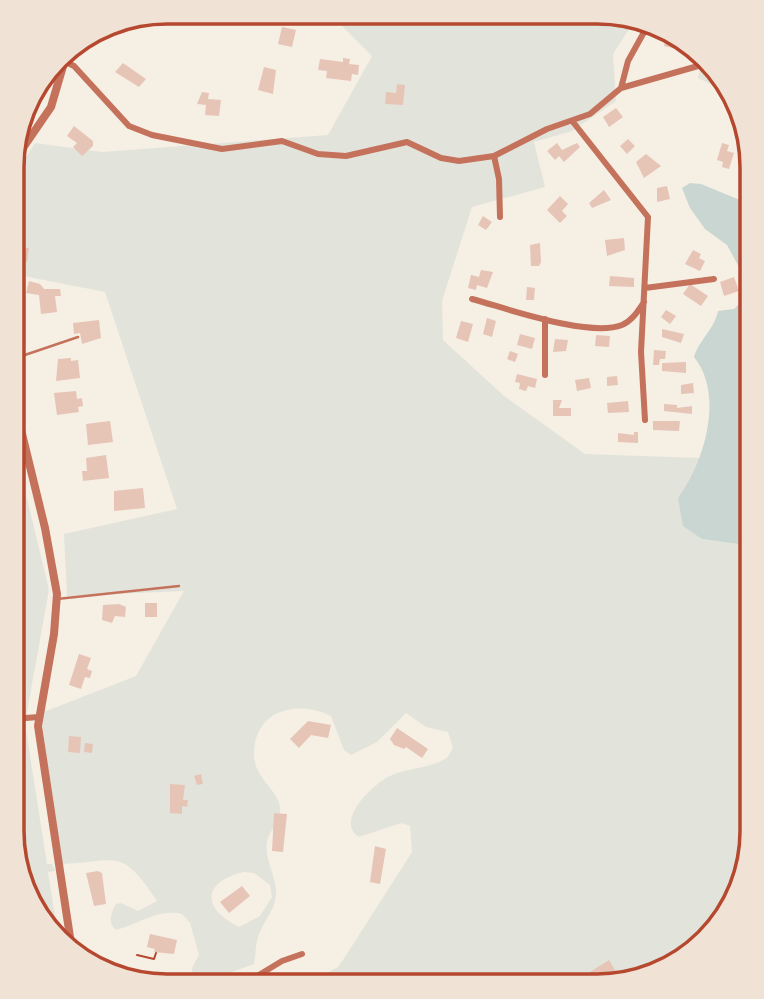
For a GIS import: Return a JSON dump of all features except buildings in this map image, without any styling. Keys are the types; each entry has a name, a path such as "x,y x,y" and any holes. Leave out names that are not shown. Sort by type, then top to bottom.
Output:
{"street":[{"path":"621,88 628,61 644,33"},
{"path":"69,64 129,126 152,135 222,149 264,141 282,141 318,154 346,156 407,142 441,158 459,161 494,156 547,129 590,114 621,88 697,66"},
{"path":"27,141 51,107 64,70"},
{"path":"573,122 648,217 641,352 645,420"},
{"path":"494,156 499,179 500,217"},
{"path":"645,288 713,279"},
{"path":"472,299 562,325 616,327 629,321 645,301"},
{"path":"545,319 545,375"},
{"path":"24,455 45,528 57,599 54,634 39,717 40,745 51,794 60,883 69,936"},
{"path":"24,718 39,717"},
{"path":"261,974 282,961 302,954"}],"lane":[{"path":"24,355 78,338"},
{"path":"57,599 178,586"}],"path":[{"path":"137,955 153,959 156,953"}],"shaded area":[{"path":"340,24 596,24 630,28 613,54 616,101 572,131 534,142 545,187 472,207 442,301 443,340 504,396 585,454 700,458 690,483 678,498 702,539 739,545 737,859 725,895 704,926 676,950 660,960 634,970 596,974 325,974 338,967 412,852 410,826 401,823 359,837 352,830 353,813 366,795 383,780 396,773 437,763 446,758 453,748 448,732 426,727 406,713 377,742 351,755 344,750 331,716 318,711 291,709 279,712 261,728 256,740 256,765 277,799 280,812 268,838 267,849 276,887 275,900 256,944 254,964 227,974 193,974 192,968 199,955 190,923 182,914 165,913 116,930 113,927 111,914 116,904 121,903 138,911 157,901 135,872 117,861 108,860 62,864 59,856 41,713 136,676 184,591 67,596 64,534 177,509 105,292 24,276 25,159 35,143 102,152 328,135 372,56","holes":["244,872 254,873 270,885 272,897 260,916 239,927 227,920 213,904 214,889 230,876"]},
{"path":"700,69 713,86 698,78"},
{"path":"690,183 701,184 740,200 740,269 727,245 705,229 690,208 682,188"},
{"path":"740,303 739,545 702,539 683,526 678,498 696,467 707,429 708,390 694,357 718,311 734,309"},
{"path":"24,486 49,590 25,723 47,864 52,864 55,871 48,872 56,921 39,895 32,877 24,832"}]}
